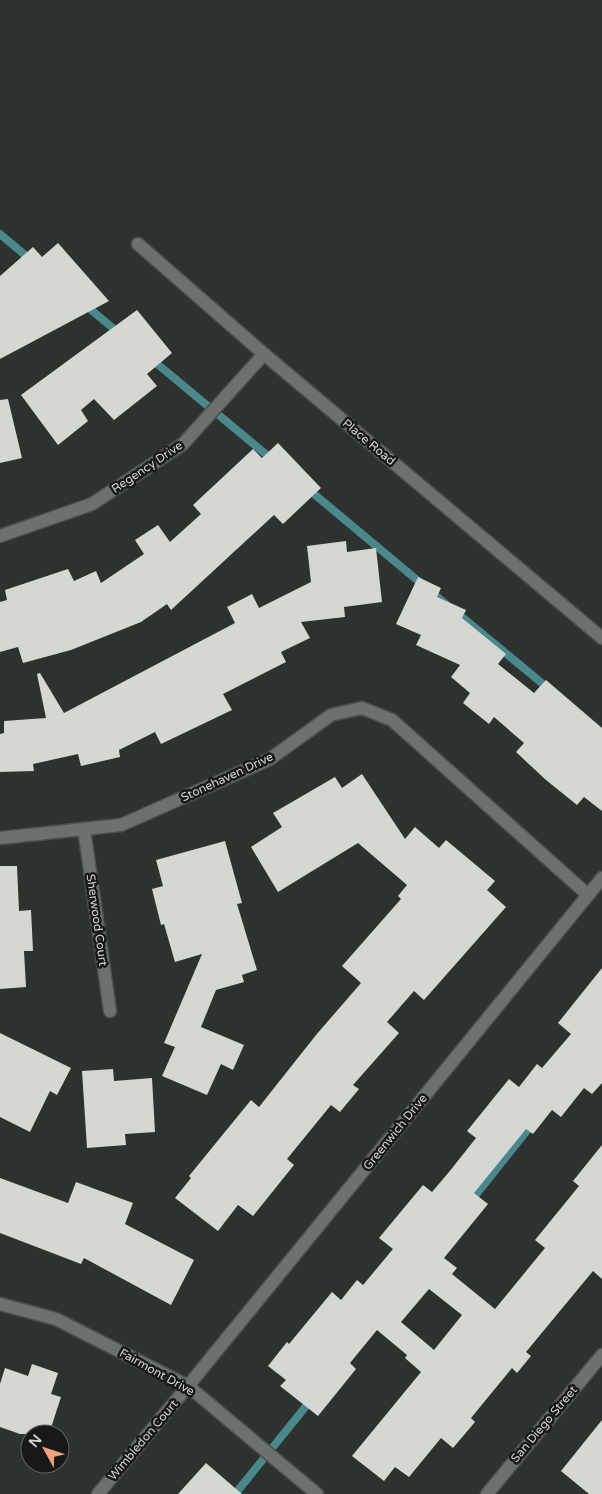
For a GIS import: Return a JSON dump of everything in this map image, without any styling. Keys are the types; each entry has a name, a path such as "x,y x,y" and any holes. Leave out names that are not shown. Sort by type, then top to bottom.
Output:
{"street":[{"name":"Place Road","path":"138,244 264,354 602,638"},
{"name":"Regency Drive","path":"0,536 92,504 183,444 264,354"},
{"name":"Stonehaven Drive","path":"0,838 121,825 270,759 331,715 362,708 392,720 588,895"},
{"name":"Sherwood Court","path":"84,829 110,1011"},
{"name":"Greenwich Drive","path":"188,1386 602,878"},
{"name":"Fairmont Drive","path":"0,1304 56,1319 188,1386 317,1494"},
{"name":"San Diego Street","path":"487,1494 602,1355"},
{"name":"Wimbledon Court","path":"98,1494 188,1386"}],"building":[{"path":"58,243 109,301 0,359 0,276 33,247 42,257"},
{"path":"137,310 172,353 147,374 157,386 114,420 94,399 81,410 88,421 58,445 21,395"},
{"path":"8,399 22,458 0,463 0,400"},
{"path":"278,443 321,488 283,524 274,515 171,610 167,604 141,622 71,650 23,663 18,647 0,652 0,602 7,600 5,590 68,569 74,581 96,571 101,583 144,554 135,540 158,525 170,542 201,514 193,505 253,449 262,458"},
{"path":"346,541 347,552 376,548 382,602 344,607 345,617 301,622 310,638 281,652 286,662 223,694 232,710 161,744 155,732 119,750 120,757 81,766 78,754 33,764 34,771 0,772 0,734 4,733 4,721 46,718 37,674 40,673 64,713 235,623 227,607 252,594 259,608 311,582 307,546"},
{"path":"418,577 441,588 437,597 466,610 462,618 506,654 498,664 534,693 546,680 602,728 602,811 584,797 577,805 546,780 516,752 524,743 494,717 489,724 463,703 470,693 451,677 460,665 416,645 421,635 396,624"},
{"path":"362,774 405,839 415,827 439,848 446,840 495,881 487,890 506,907 424,1000 414,991 387,1022 399,1033 353,1085 359,1089 340,1112 331,1105 287,1159 294,1165 253,1216 238,1205 218,1231 175,1198 191,1178 189,1176 251,1100 259,1107 316,1035 361,983 342,966 401,899 398,896 407,885 358,843 278,892 251,847 282,827 273,813 335,777 342,788"},
{"path":"225,841 242,903 237,904 257,970 242,975 244,982 216,990 201,1027 244,1045 233,1070 221,1064 207,1095 162,1076 175,1047 164,1043 202,954 175,962 164,924 161,925 152,889 163,886 156,860"},
{"path":"0,866 17,866 19,911 31,910 33,951 24,951 26,987 0,989"},
{"path":"602,968 602,1083 592,1094 584,1088 561,1117 552,1110 533,1134 526,1129 474,1193 488,1204 444,1258 457,1268 452,1274 495,1309 545,1248 535,1240 579,1186 573,1181 602,1145 602,1279 593,1271 526,1352 531,1356 517,1373 512,1368 471,1418 475,1422 453,1448 441,1438 409,1477 395,1467 384,1481 352,1456 421,1372 405,1358 407,1355 377,1330 350,1363 356,1369 318,1416 280,1386 286,1380 268,1366 332,1292 341,1300 357,1280 363,1285 393,1249 379,1238 423,1185 432,1192 449,1172 476,1138 467,1131 509,1079 519,1087 537,1064 542,1068 571,1034 558,1023","holes":["429,1289 462,1315 434,1350 401,1322"]},
{"path":"0,1033 71,1068 57,1095 50,1091 30,1132 0,1117"},
{"path":"113,1069 114,1081 152,1078 155,1132 125,1134 126,1145 87,1148 82,1071"},
{"path":"0,1178 68,1203 76,1182 133,1203 125,1224 194,1260 171,1305 84,1258 81,1264 0,1233"},
{"path":"32,1364 58,1373 51,1394 61,1397 52,1424 20,1424 20,1434 0,1427 0,1384 5,1368 28,1376"},
{"path":"602,1420 602,1494 589,1494 561,1471"},
{"path":"206,1463 242,1494 178,1494"}],"waterway":[{"path":"0,234 31,260"},
{"path":"84,304 120,334"},
{"path":"150,358 274,461"},
{"path":"308,489 447,605"},
{"path":"456,612 549,689"},
{"path":"470,1202 533,1123"},
{"path":"235,1494 311,1400"}]}
